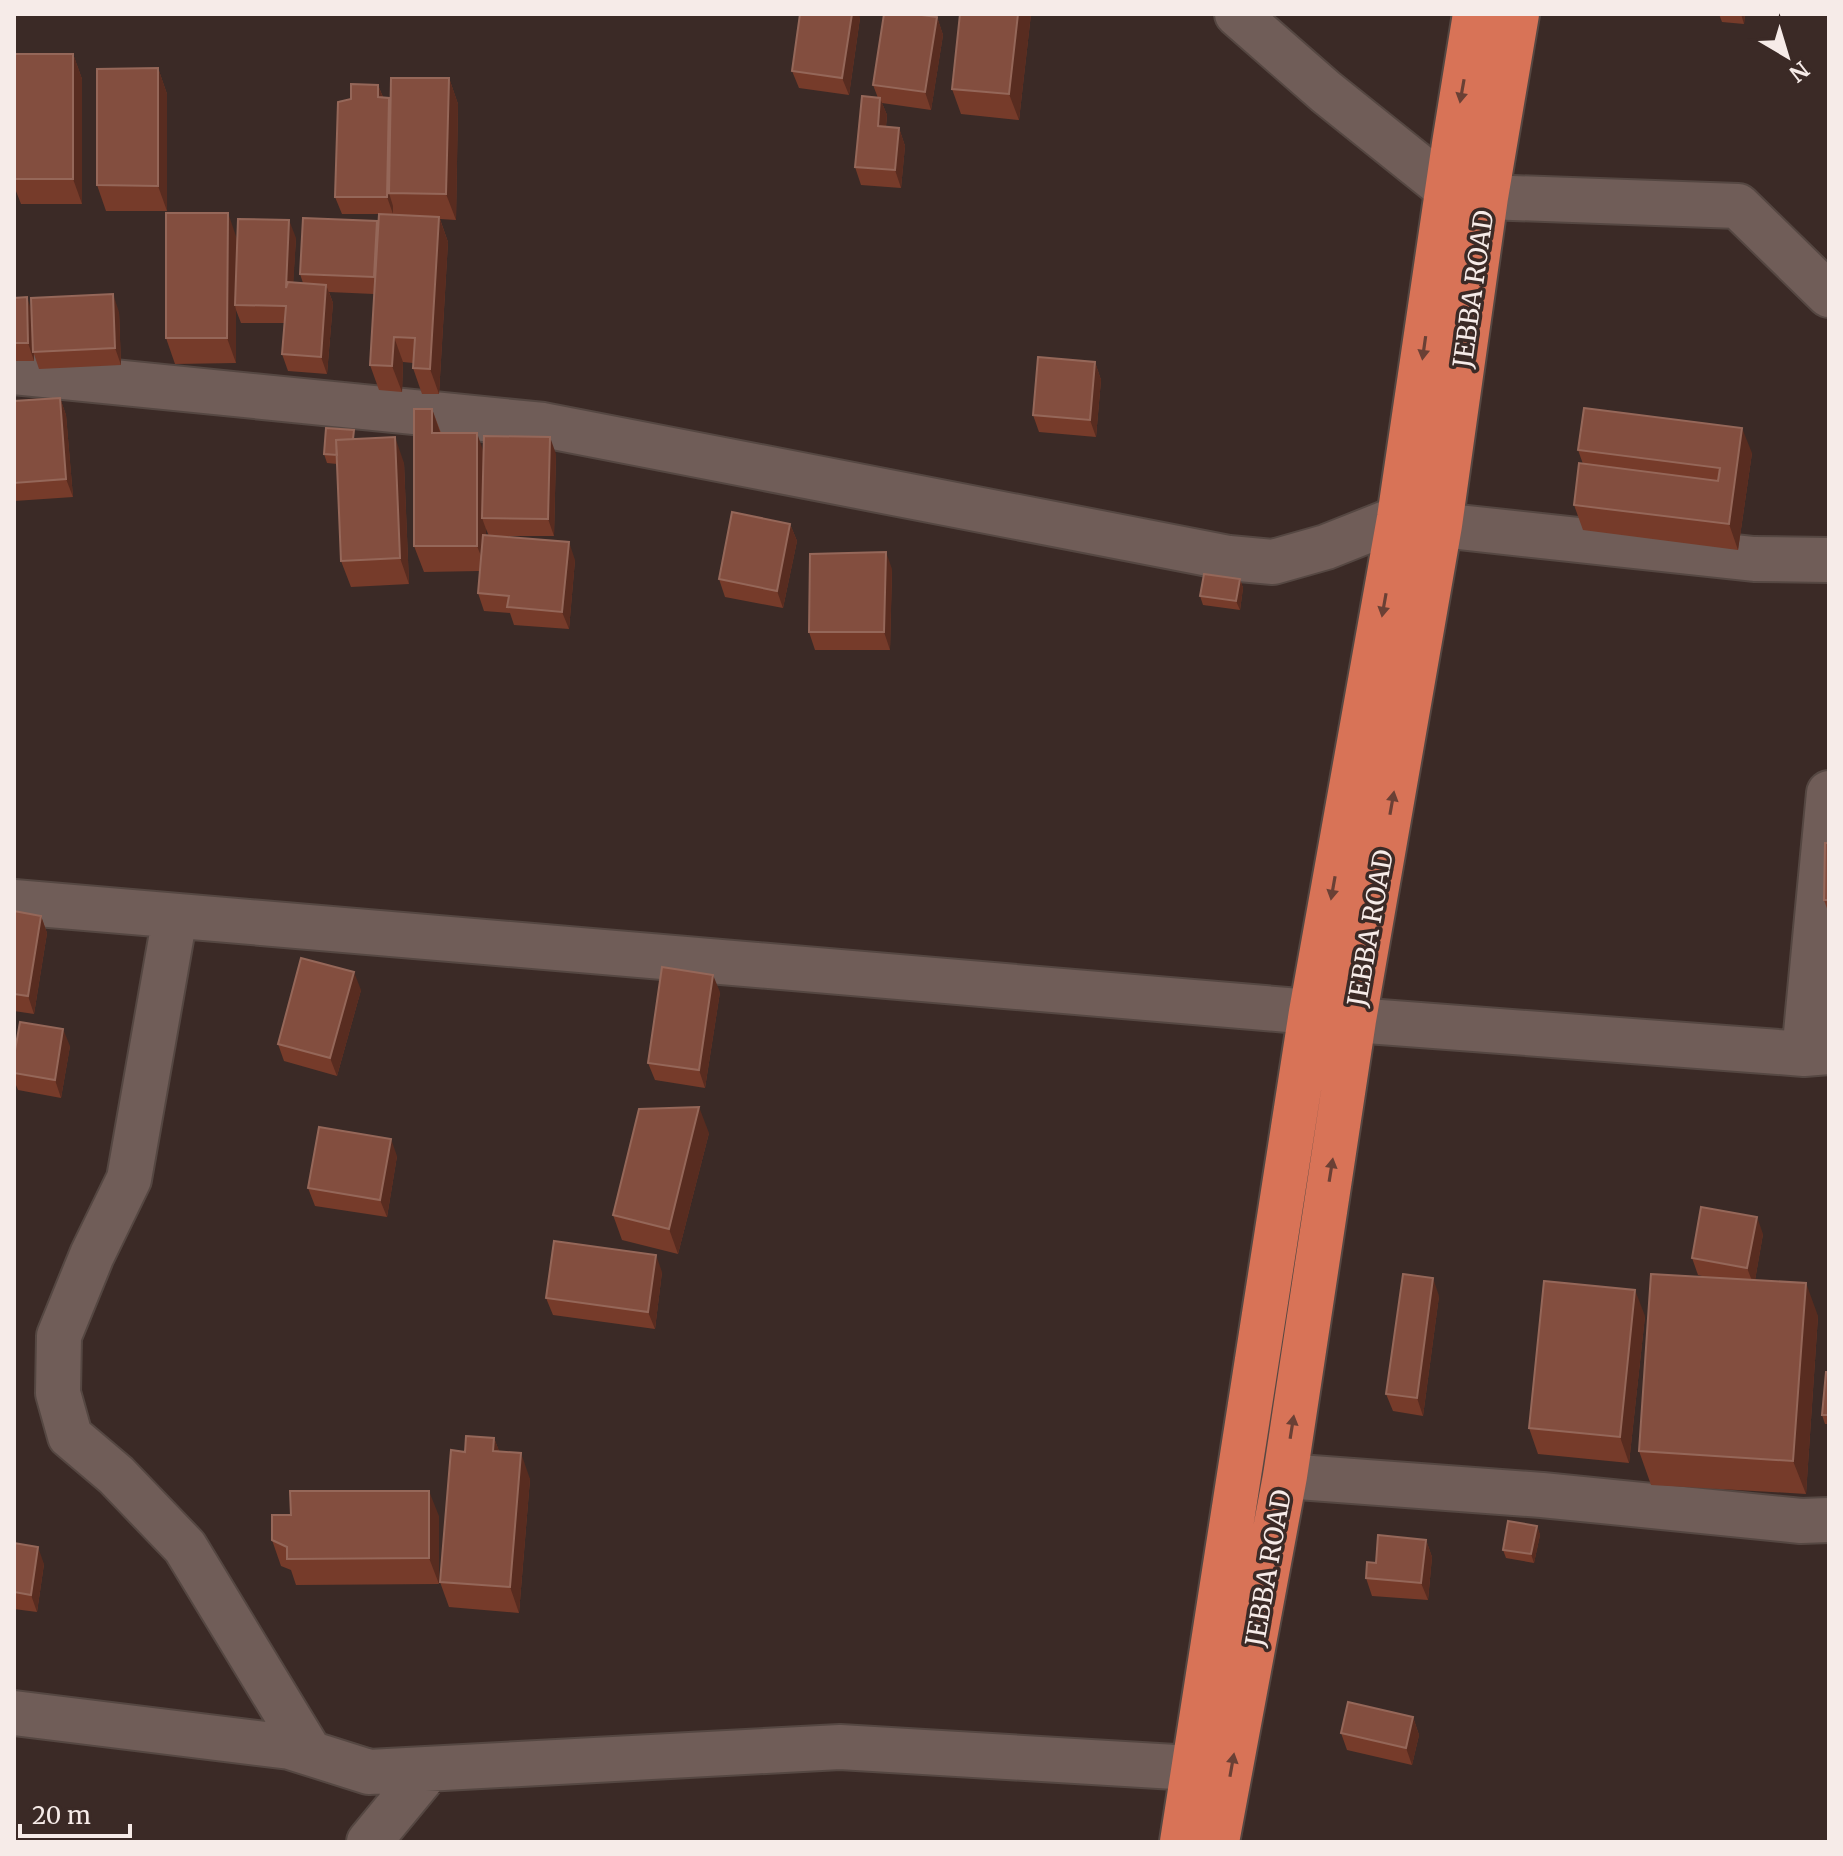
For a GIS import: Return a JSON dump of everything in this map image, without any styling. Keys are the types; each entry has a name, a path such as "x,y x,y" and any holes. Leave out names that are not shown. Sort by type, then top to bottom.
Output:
{"highway":[{"name":"JEBBA ROAD","path":"1217,1842 1285,1476 1354,1020 1419,521 1467,193 1475,14"},
{"name":"JEBBA ROAD","path":"1467,193 1517,14"},
{"name":"JEBBA ROAD","path":"1182,1842 1311,1012 1419,521"}],"street":[{"path":"1237,14 1326,92 1467,193 1738,206 1829,295"},
{"path":"14,372 543,425 1229,558 1273,562 1419,521 1754,559 1829,560"},
{"path":"1354,1020 1816,1053 1829,793"},
{"path":"14,902 1311,1012"},
{"path":"175,916 129,1179 92,1255 59,1336 58,1393 70,1436 116,1475 185,1547 310,1753"},
{"path":"1285,1476 1542,1495 1801,1521 1829,1520"},
{"path":"14,1713 290,1747 369,1772 840,1747 1192,1768"},
{"path":"369,1842 429,1769"}],"building":[{"path":"800,14 852,14 842,78 792,71"},
{"path":"884,14 937,17 925,92 873,85"},
{"path":"960,14 1018,14 1009,94 952,89"},
{"path":"14,54 73,54 73,179 14,179"},
{"path":"158,68 158,186 97,185 97,69"},
{"path":"391,78 449,78 446,194 389,193"},
{"path":"351,84 378,85 378,97 389,98 387,197 335,197 338,102 351,99"},
{"path":"862,96 880,98 878,126 899,128 895,170 855,167"},
{"path":"166,213 228,213 227,338 166,338"},
{"path":"379,214 439,217 430,369 413,368 415,338 394,337 392,366 370,365"},
{"path":"303,218 377,221 374,277 300,274"},
{"path":"238,219 289,220 286,288 288,282 326,285 321,357 282,354 286,306 235,305"},
{"path":"113,294 115,348 33,352 31,298"},
{"path":"27,297 28,343 14,343 14,298"},
{"path":"1038,357 1095,362 1090,420 1033,415"},
{"path":"60,398 66,479 14,483 14,401"},
{"path":"1584,408 1742,428 1729,524 1574,505 1579,463 1718,481 1720,468 1578,450"},
{"path":"414,409 432,409 432,433 477,433 477,546 414,546"},
{"path":"326,428 354,430 353,439 336,440 337,455 324,454"},
{"path":"484,436 550,437 548,519 482,518"},
{"path":"395,437 400,558 341,561 336,440"},
{"path":"732,512 790,524 777,591 719,579"},
{"path":"483,535 569,542 562,612 507,607 509,596 478,593"},
{"path":"886,552 884,632 809,632 810,554"},
{"path":"1204,574 1240,579 1236,601 1200,596"},
{"path":"1825,843 1829,843 1829,900 1824,900"},
{"path":"14,911 41,916 28,996 14,994"},
{"path":"301,958 354,972 330,1058 278,1044"},
{"path":"662,967 713,975 699,1070 648,1063"},
{"path":"20,1022 63,1029 55,1080 14,1073"},
{"path":"699,1107 669,1229 613,1215 639,1109"},
{"path":"319,1127 391,1139 380,1200 308,1188"},
{"path":"1701,1207 1757,1217 1747,1268 1692,1258"},
{"path":"554,1241 656,1255 648,1312 546,1298"},
{"path":"1403,1274 1433,1278 1417,1398 1386,1394"},
{"path":"1651,1274 1806,1283 1793,1461 1639,1451"},
{"path":"1544,1281 1635,1290 1620,1437 1529,1428"},
{"path":"1826,1372 1829,1372 1829,1415 1822,1415"},
{"path":"466,1436 494,1438 493,1451 521,1453 510,1587 440,1582 451,1450 465,1452"},
{"path":"290,1491 429,1491 429,1558 287,1559 287,1547 272,1540 272,1515 291,1515"},
{"path":"1508,1521 1537,1526 1531,1554 1503,1550"},
{"path":"1378,1535 1426,1540 1421,1583 1366,1578 1367,1562 1376,1563"},
{"path":"14,1543 38,1547 31,1595 14,1592"},
{"path":"1348,1702 1413,1717 1406,1748 1341,1733"}]}
